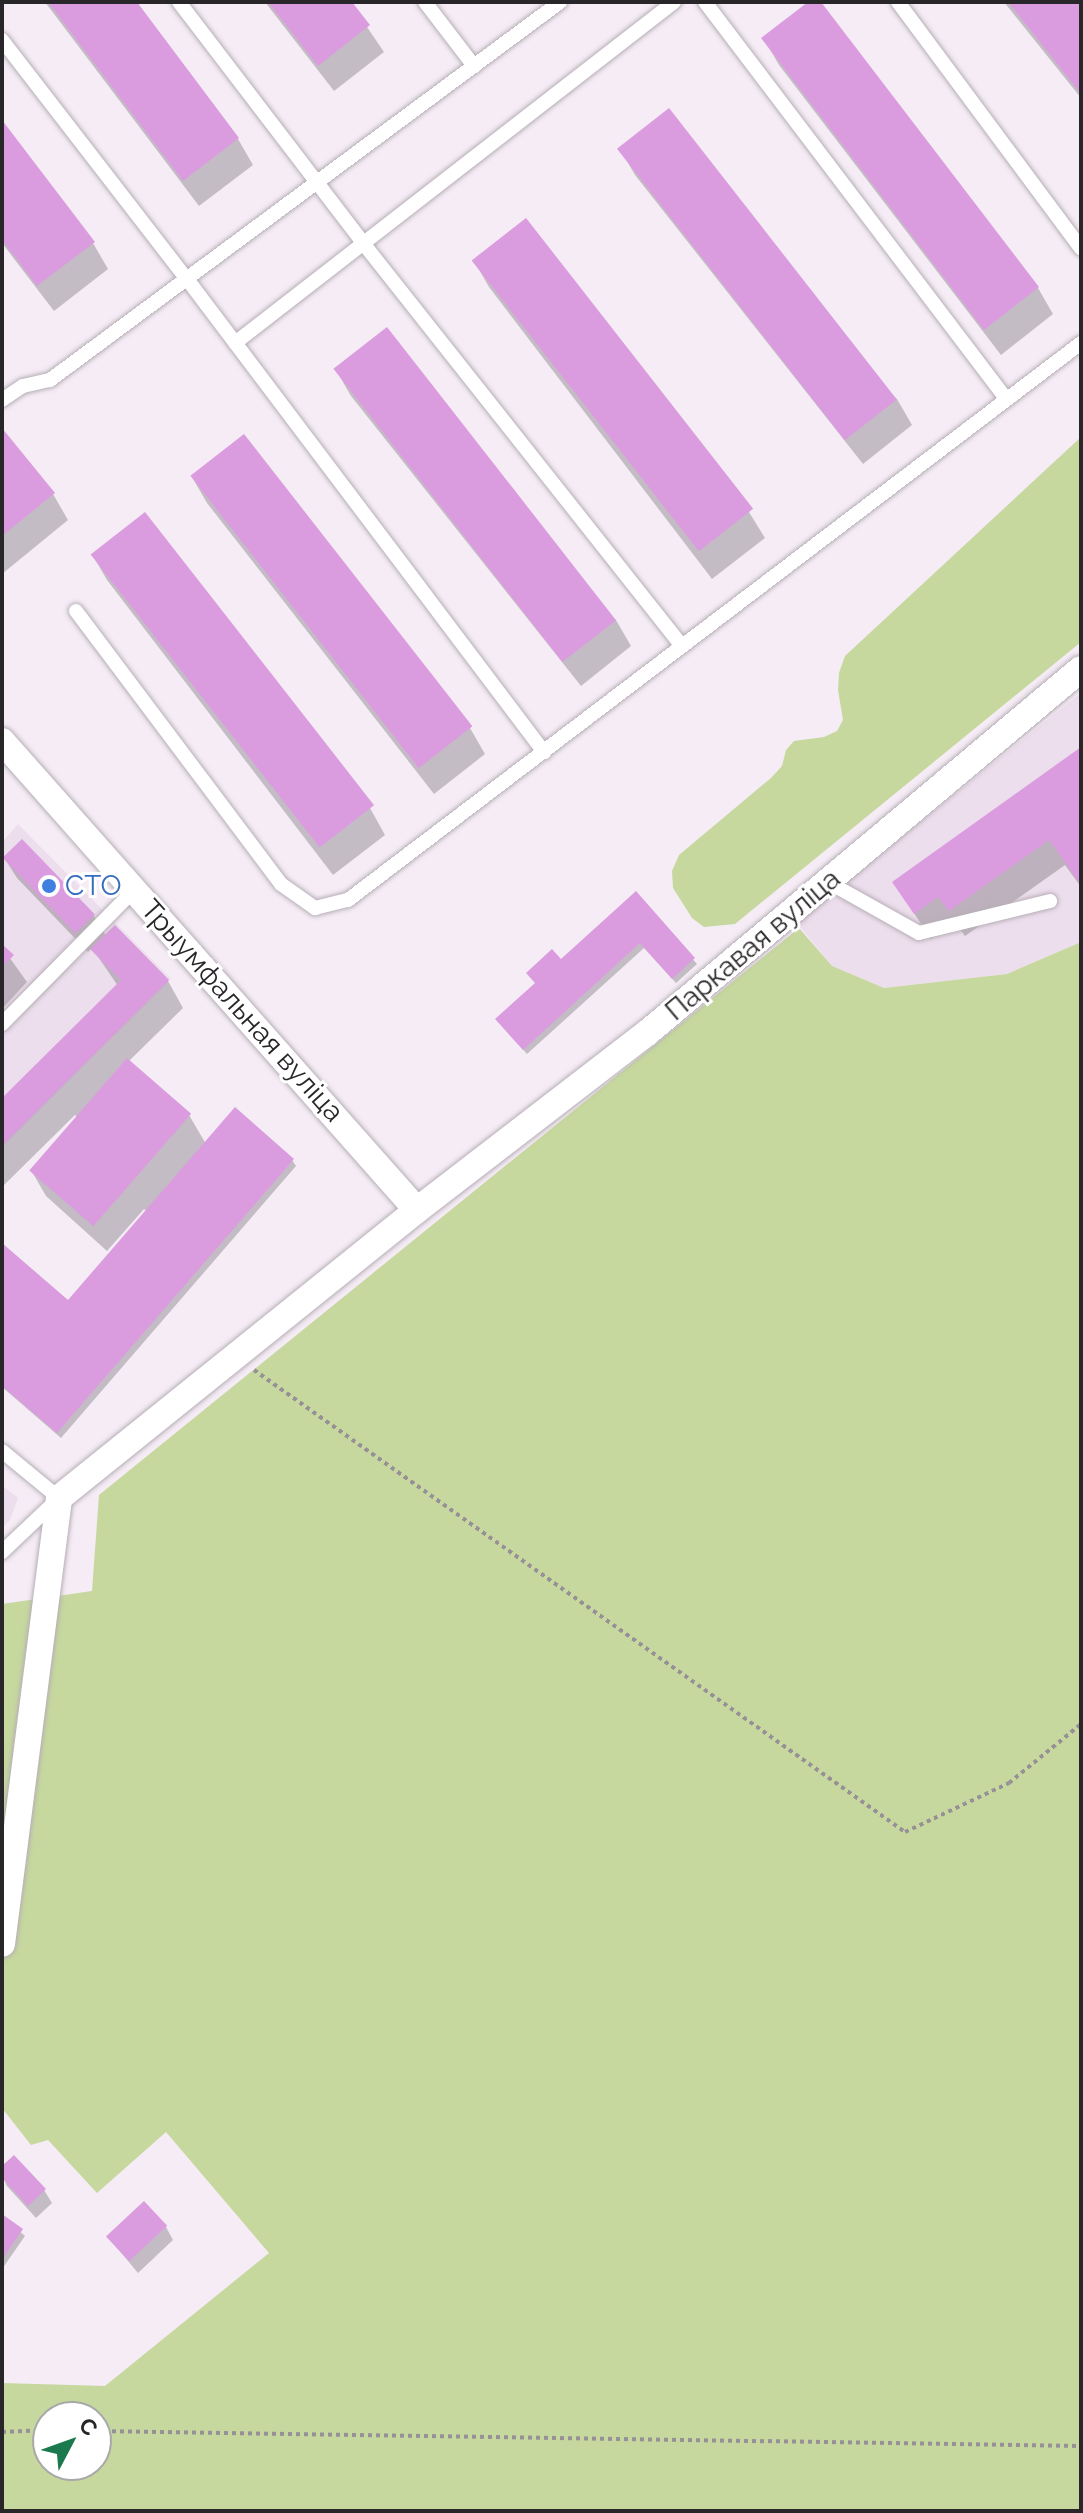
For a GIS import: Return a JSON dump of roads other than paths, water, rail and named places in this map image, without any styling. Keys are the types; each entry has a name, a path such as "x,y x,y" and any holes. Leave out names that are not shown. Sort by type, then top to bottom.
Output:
{"street":[{"name":"Паркавая вуліца","path":"59,1498 417,1210 647,1033 1081,669"},
{"name":"Трыумфальная вуліца","path":"2,741 417,1210"},
{"path":"2,1944 59,1498"}],"lane":[{"path":"179,2 316,183 682,646"},
{"path":"425,2 474,66"},
{"path":"2,400 23,386 50,380 560,2"},
{"path":"235,343 674,2"},
{"path":"705,2 1006,398"},
{"path":"898,2 1081,248"},
{"path":"2,40 187,279 544,752"},
{"path":"76,611 281,884 315,908 348,900 1081,343"},
{"path":"828,882 919,933 1050,901"},
{"path":"2,1024 134,890"},
{"path":"2,1451 59,1498 2,1552"}],"place":[{"name":"СТО","path":"49,886"}]}
